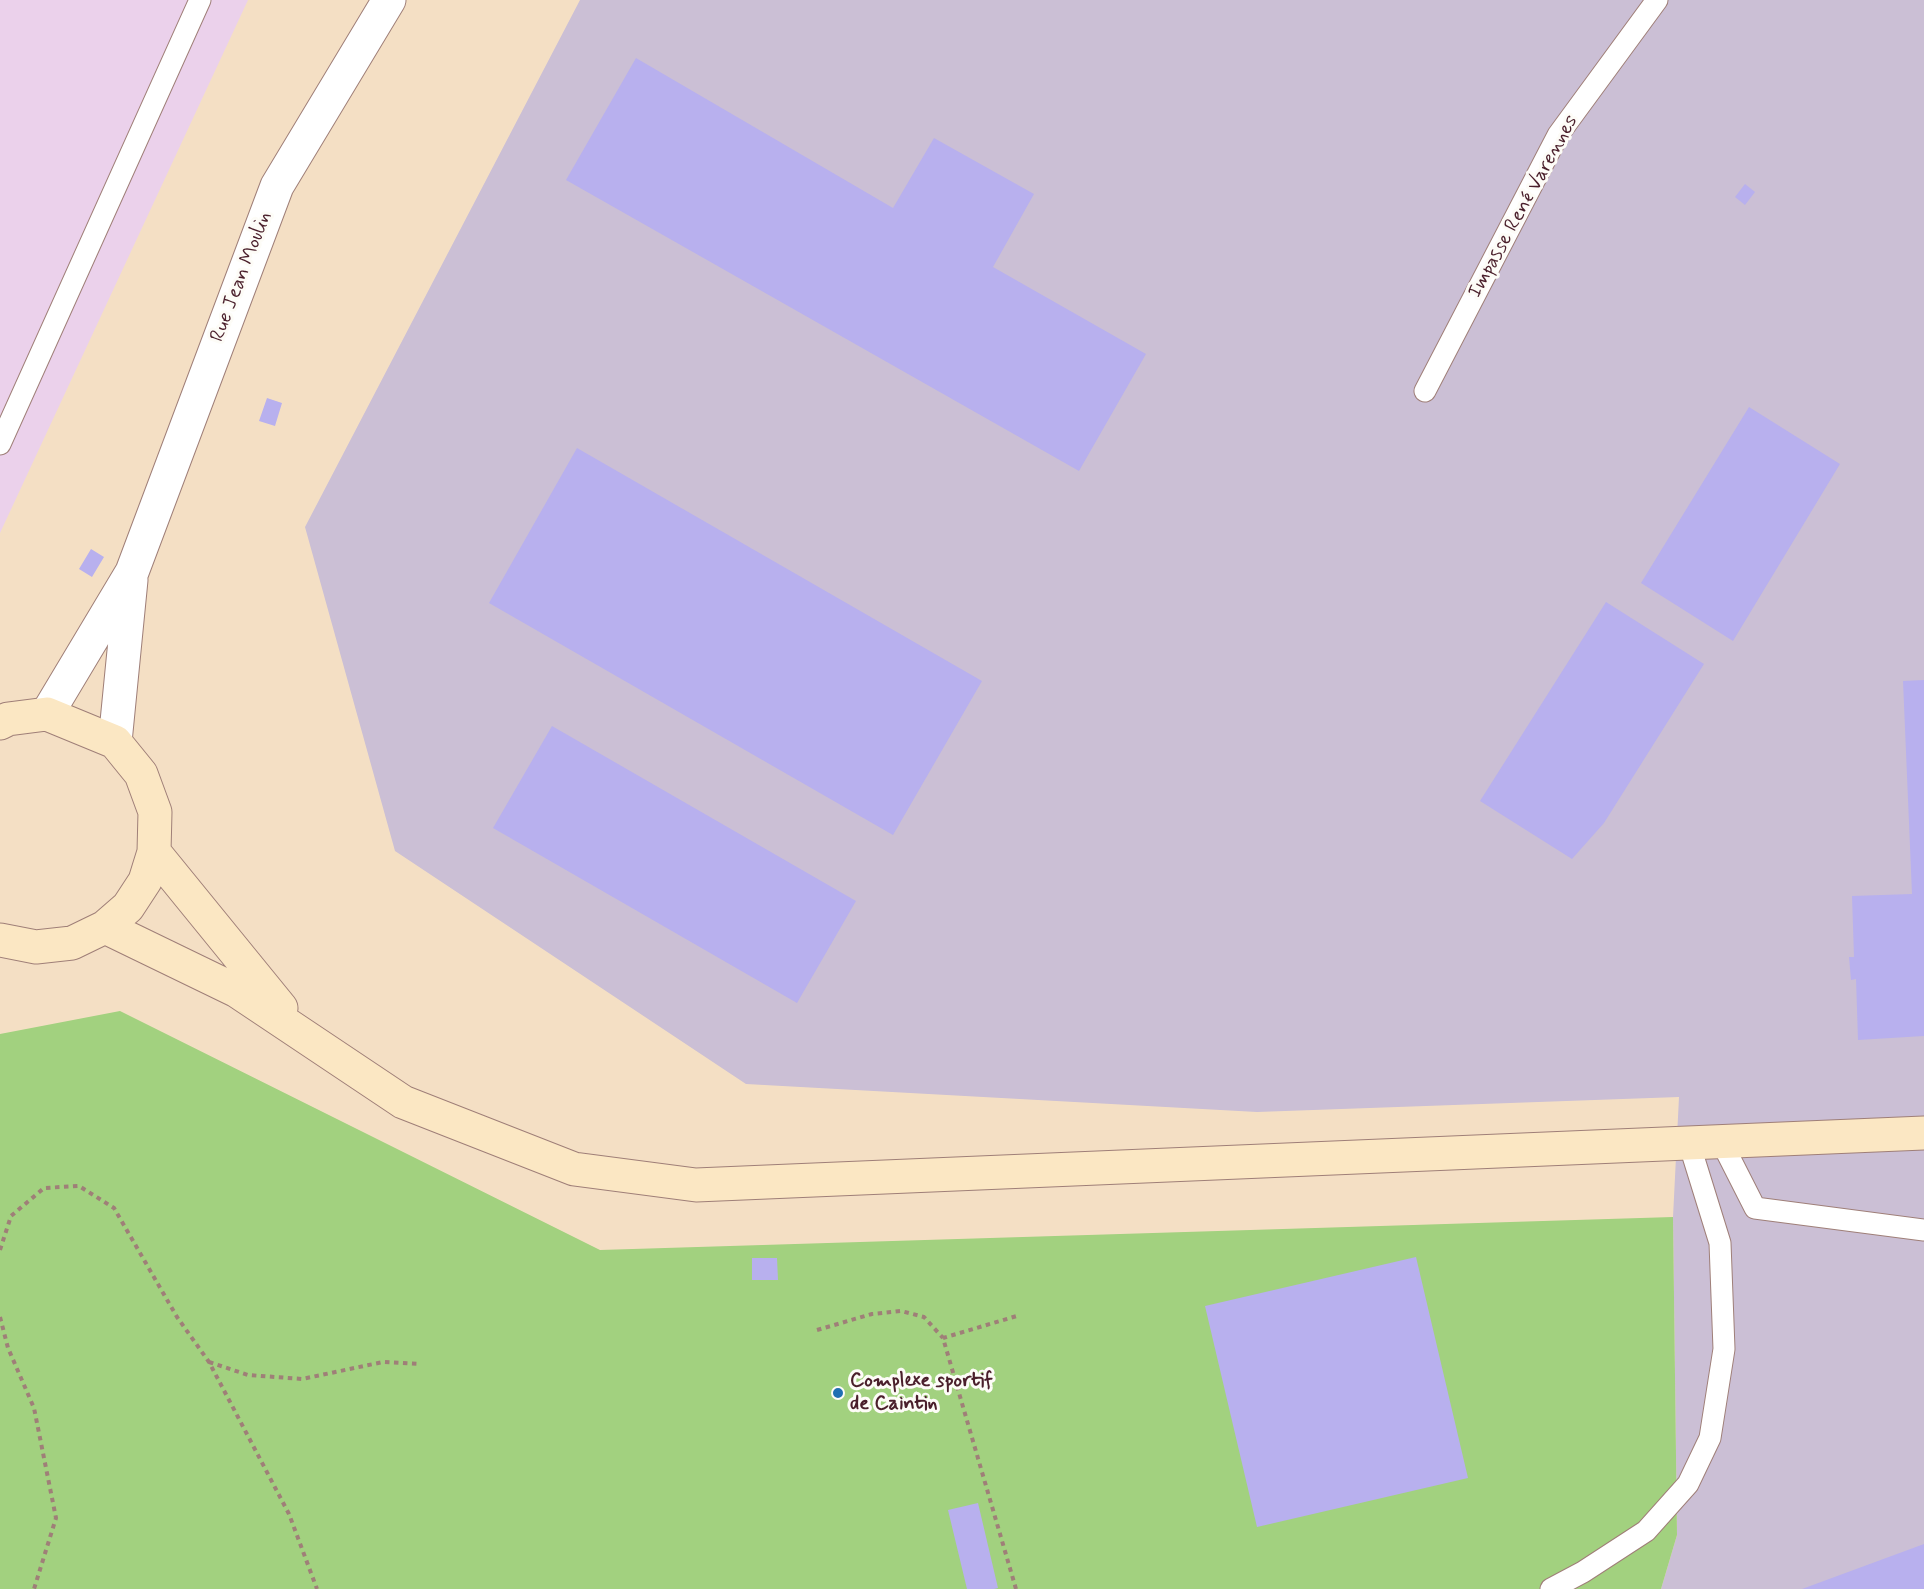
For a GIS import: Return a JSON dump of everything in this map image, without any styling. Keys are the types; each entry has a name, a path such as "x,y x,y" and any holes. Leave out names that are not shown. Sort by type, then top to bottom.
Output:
{"main road":[{"path":"0,723 8,719 47,714 115,742 141,774 154,812 154,852 145,881 128,907 105,927 72,943 36,947 0,940"},
{"path":"154,852 307,1039"},
{"path":"105,927 237,991 403,1102 574,1169 696,1185 1924,1133"}],"street":[{"name":"Rue Jean Moulin","path":"47,714 132,572 277,186 388,0"},
{"name":"Rue Jean Moulin","path":"115,742 132,572"}],"lane":[{"path":"0,444 200,0"},
{"name":"Impasse René Varennes","path":"1425,392 1558,135 1657,0"},
{"path":"1721,1142 1755,1208 1924,1230"},
{"path":"1551,1589 1583,1572 1646,1531 1688,1484 1710,1438 1724,1349 1720,1243 1689,1143"}],"path":[{"path":"0,1250 11,1216 44,1188 79,1186 114,1208 177,1317 209,1362 289,1514 317,1589"},
{"path":"816,1330 872,1314 901,1311 924,1317 943,1338 1016,1589"},
{"path":"943,1338 1020,1315"},
{"path":"0,1317 8,1348 34,1408 56,1518 34,1589"},
{"path":"209,1362 248,1375 302,1379 383,1362 420,1364"}],"shaded area":[{"path":"0,0 248,0 0,533"},
{"path":"580,0 1924,0 1924,1589 1661,1589 1677,1535 1673,1217 1679,1097 1257,1112 746,1084 395,851 305,527"}],"green space":[{"name":"Complexe sportif de Caintin","path":"120,1011 600,1250 1673,1217 1677,1535 1661,1589 0,1589 0,1034"}],"building":[{"path":"636,58 893,208 934,138 1034,194 993,267 1146,354 1079,471 566,180"},
{"path":"1745,184 1755,192 1745,205 1735,197"},
{"path":"267,398 282,403 275,426 259,421"},
{"path":"1749,407 1840,464 1733,641 1641,583"},
{"path":"577,448 982,681 893,835 489,603"},
{"path":"91,549 104,557 92,577 79,569"},
{"path":"1606,602 1704,664 1604,823 1572,859 1480,801"},
{"path":"1924,680 1924,1036 1858,1040 1856,979 1851,980 1849,957 1854,957 1852,896 1912,894 1903,681"},
{"path":"552,726 856,901 797,1003 493,828"},
{"path":"1416,1257 1468,1478 1257,1527 1205,1306"},
{"path":"752,1258 777,1258 778,1280 752,1280"},
{"path":"978,1503 998,1588 994,1589 967,1589 948,1510"},
{"path":"1924,1544 1924,1589 1802,1589"}],"place":[{"name":"Complexe sportif de Caintin","path":"838,1393"}]}
